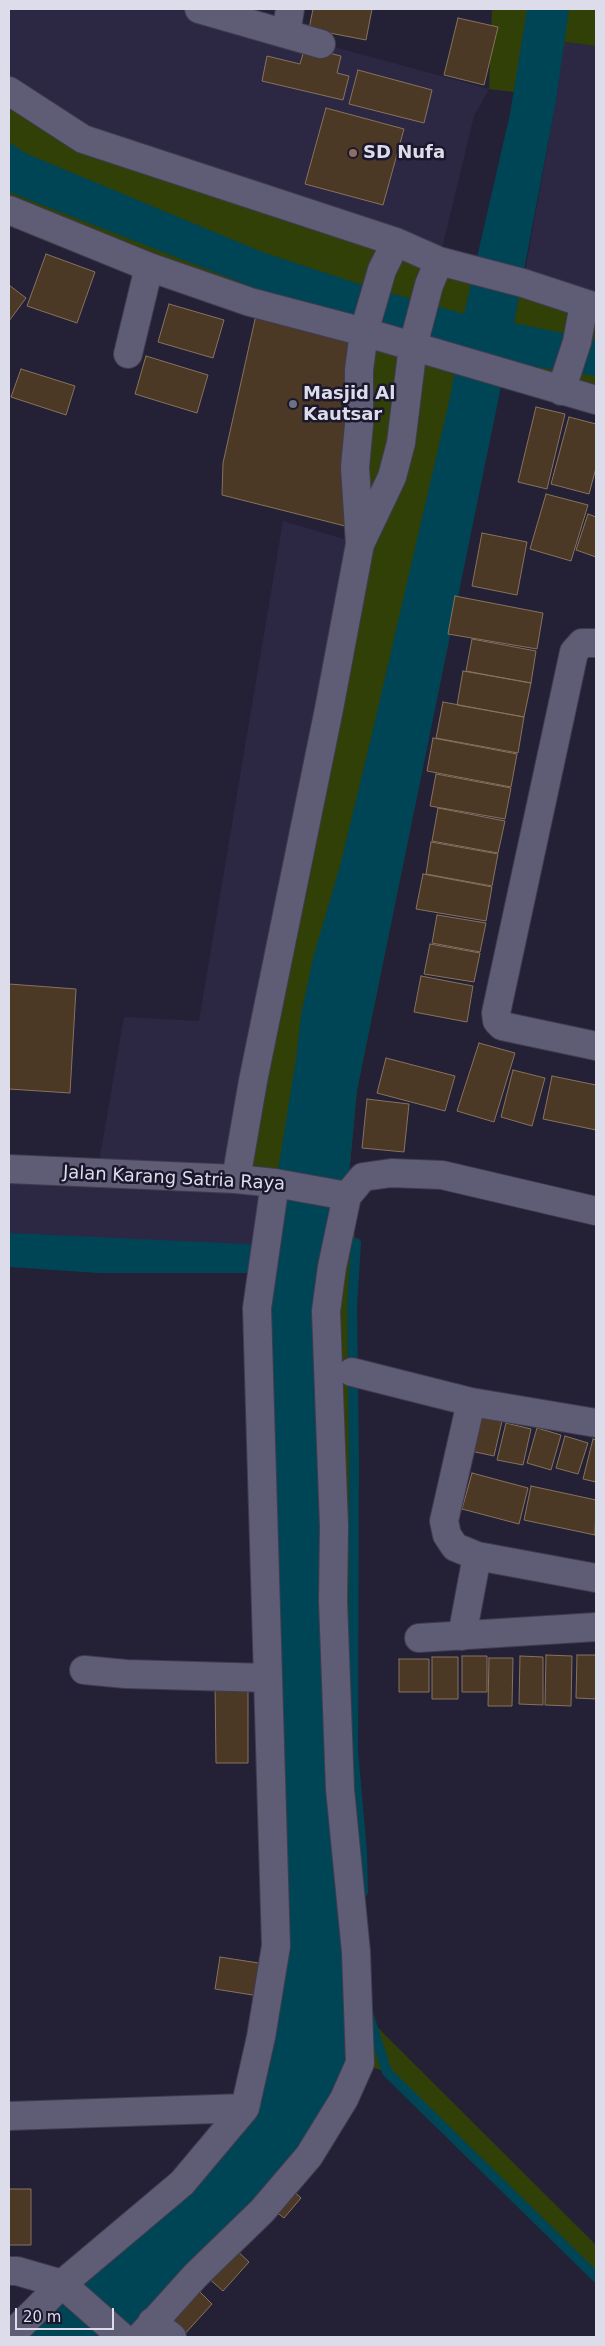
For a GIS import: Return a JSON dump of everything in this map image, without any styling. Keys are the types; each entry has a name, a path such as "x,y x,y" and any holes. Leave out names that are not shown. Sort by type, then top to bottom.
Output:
{"street":[{"path":"199,9 288,21 321,44"},
{"path":"9,91 83,139 396,242 434,273 523,283 590,305 564,382"},
{"path":"9,210 149,267 250,302 416,337 451,358 503,374 564,382 596,400"},
{"path":"236,1179 253,1081 329,709 360,544 355,467 359,425 359,370 366,325 382,270 396,242"},
{"path":"128,354 149,267"},
{"path":"360,544 392,477 400,443 416,337 434,273"},
{"path":"596,643 582,643 574,652 496,1013 497,1021 502,1026 596,1046"},
{"name":"Jalan Karang Satria Raya","path":"9,1169 236,1179 275,1183 348,1196"},
{"path":"155,2332 309,2156 344,2100 360,2063 356,1952 340,1789 333,1601 334,1526 326,1311 332,1267 348,1196 363,1177 391,1173 442,1175 596,1211"},
{"path":"9,2337 62,2284 182,2183 245,2108 261,2036 276,1946 257,1308 275,1183"},
{"path":"352,1372 471,1402 596,1423"},
{"path":"471,1402 444,1522 446,1535 455,1547 477,1556 596,1578"},
{"path":"462,1636 477,1556"},
{"path":"419,1638 596,1627"},
{"path":"84,1670 126,1674 268,1678"},
{"path":"9,2116 245,2108"},
{"path":"9,2271 17,2271 62,2284 122,2337"}],"shaded area":[{"path":"9,9 218,9 286,34 489,89 474,116 439,261 83,139 9,91"},
{"path":"564,42 596,46 596,307 523,283 556,101"},
{"path":"283,521 360,544 264,1258 9,1267 9,1169 97,1174 124,1017 199,1021"}],"green space":[{"path":"492,9 596,9 596,46 565,42 560,65 514,92 489,89"},
{"path":"9,91 83,139 596,307 596,400 503,374 357,1090 347,1196 236,1179 360,544 364,332 9,210"},
{"path":"347,1196 356,1243 352,1306 353,1751 362,1852 364,1976 370,2020 596,2245 596,2277 387,2072 360,2063 326,1311"}],"water":[{"path":"527,9 569,9 556,101 514,323 596,340 596,376 506,362 357,1090 347,1196 332,1267 356,1952 344,2099 140,2337 9,2337 245,2108 276,1946 261,1273 99,1273 9,1267 9,1233 266,1245 296,1059 301,1015 313,958 340,866 371,738 451,393 458,352 258,289 9,192 9,142 25,153 262,252 359,284 464,314 510,114"}],"building":[{"path":"313,9 372,9 366,40 309,29"},
{"path":"458,18 498,27 484,85 444,75"},
{"path":"305,47 341,56 337,73 349,76 343,100 262,81 267,56 300,64"},
{"path":"358,70 432,90 424,123 349,104"},
{"path":"326,108 404,129 383,205 305,184"},
{"path":"46,254 95,272 77,323 27,306"},
{"path":"9,285 26,298 9,321"},
{"path":"169,304 224,320 213,358 158,342"},
{"name":"Masjid Al Kautsar","path":"256,315 364,332 345,526 222,495 223,463"},
{"path":"146,356 208,375 197,413 135,394"},
{"path":"21,369 75,386 66,415 11,397"},
{"path":"536,407 565,414 547,489 518,482"},
{"path":"569,417 596,424 596,468 589,494 551,484"},
{"path":"546,494 588,505 571,561 530,549"},
{"path":"588,514 596,517 596,557 576,550"},
{"path":"482,533 527,542 517,595 472,586"},
{"path":"455,596 543,613 537,649 448,634"},
{"path":"472,639 536,651 531,683 466,671"},
{"path":"463,671 531,683 524,717 457,705"},
{"path":"443,702 524,717 518,753 436,738"},
{"path":"433,738 517,754 511,787 427,771"},
{"path":"436,774 511,788 505,819 430,806"},
{"path":"438,808 505,821 498,853 432,841"},
{"path":"431,842 498,854 492,886 426,874"},
{"path":"423,874 492,887 486,921 416,909"},
{"path":"437,915 486,923 480,952 432,943"},
{"path":"430,944 480,953 474,982 424,974"},
{"path":"421,976 473,986 467,1022 414,1012"},
{"path":"9,984 76,989 70,1093 9,1089"},
{"path":"479,1043 515,1053 494,1122 457,1111"},
{"path":"386,1058 455,1076 445,1111 377,1093"},
{"path":"513,1070 545,1078 532,1126 501,1117"},
{"path":"552,1076 596,1085 596,1130 543,1119"},
{"path":"367,1099 409,1104 404,1152 362,1148"},
{"path":"474,1415 502,1421 494,1456 466,1450"},
{"path":"506,1423 531,1429 523,1465 497,1460"},
{"path":"537,1428 561,1435 551,1470 527,1463"},
{"path":"565,1436 588,1443 578,1474 556,1468"},
{"path":"593,1439 596,1440 596,1482 583,1479"},
{"path":"472,1473 528,1488 519,1524 462,1509"},
{"path":"531,1486 596,1500 595,1535 524,1520"},
{"path":"546,1655 572,1656 571,1706 545,1705"},
{"path":"577,1655 596,1655 596,1699 576,1698"},
{"path":"462,1656 487,1656 487,1692 462,1692"},
{"path":"520,1656 543,1657 543,1705 519,1704"},
{"path":"432,1657 458,1657 458,1699 432,1699"},
{"path":"489,1658 513,1658 512,1706 488,1706"},
{"path":"399,1659 429,1659 429,1692 399,1692"},
{"path":"215,1681 248,1681 248,1763 216,1763"},
{"path":"220,1957 265,1964 259,1996 215,1989"},
{"path":"290,2188 301,2198 284,2218 271,2208"},
{"path":"9,2189 31,2189 31,2245 9,2245"},
{"path":"233,2247 249,2262 223,2291 206,2276"},
{"path":"198,2290 212,2304 182,2337 164,2328"}],"waterway":[{"path":"356,1243 352,1306 354,1456 353,1751 362,1852 363,1892"},
{"path":"369,2016 387,2072 596,2277"}],"place":[{"name":"SD Nufa","path":"353,153"},
{"name":"Masjid Al Kautsar","path":"293,404"}]}
